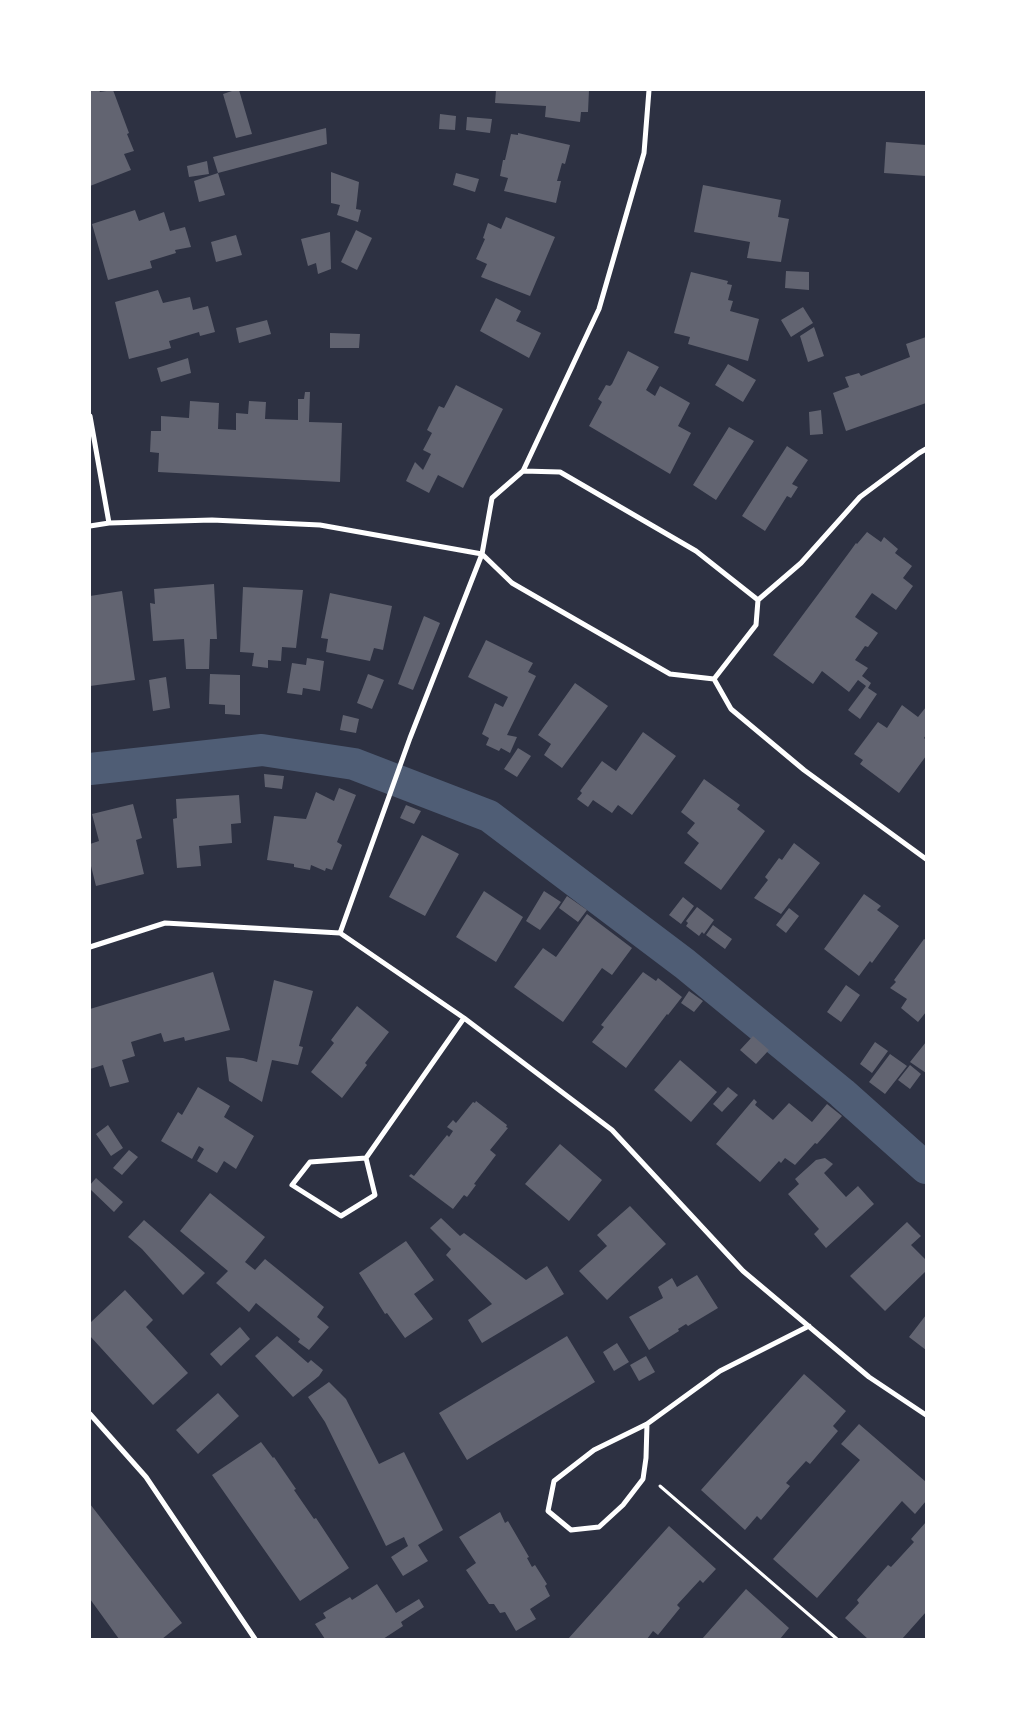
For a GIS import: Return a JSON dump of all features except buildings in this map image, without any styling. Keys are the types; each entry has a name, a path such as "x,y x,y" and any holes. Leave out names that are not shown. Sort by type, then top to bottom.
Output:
{"street":[{"path":"340,933 410,738 482,554 492,498 523,471 599,309 644,153 649,90"},
{"path":"90,416 109,523"},
{"path":"714,679 756,625 758,600 801,563 860,497 926,449"},
{"path":"523,471 560,472 696,551 758,600"},
{"path":"90,526 109,523 212,520 320,525 482,554 512,583 670,674 714,679"},
{"path":"714,679 731,709 804,770 926,859"},
{"path":"90,947 165,923 340,933 464,1018 612,1130 743,1271 869,1377 926,1415"},
{"path":"366,1158 310,1162 292,1185 341,1216 375,1195 366,1158 464,1018"},
{"path":"647,1424 643,1479 623,1505 599,1526 570,1530 548,1511 554,1481 594,1450 647,1424 720,1371 809,1326"},
{"path":"90,1414 146,1477 255,1639"}],"path":[{"path":"644,1471 672,1498 837,1639"}],"waterway":[{"path":"90,769 262,750 354,764 489,816 685,964 842,1093 926,1168"}]}
